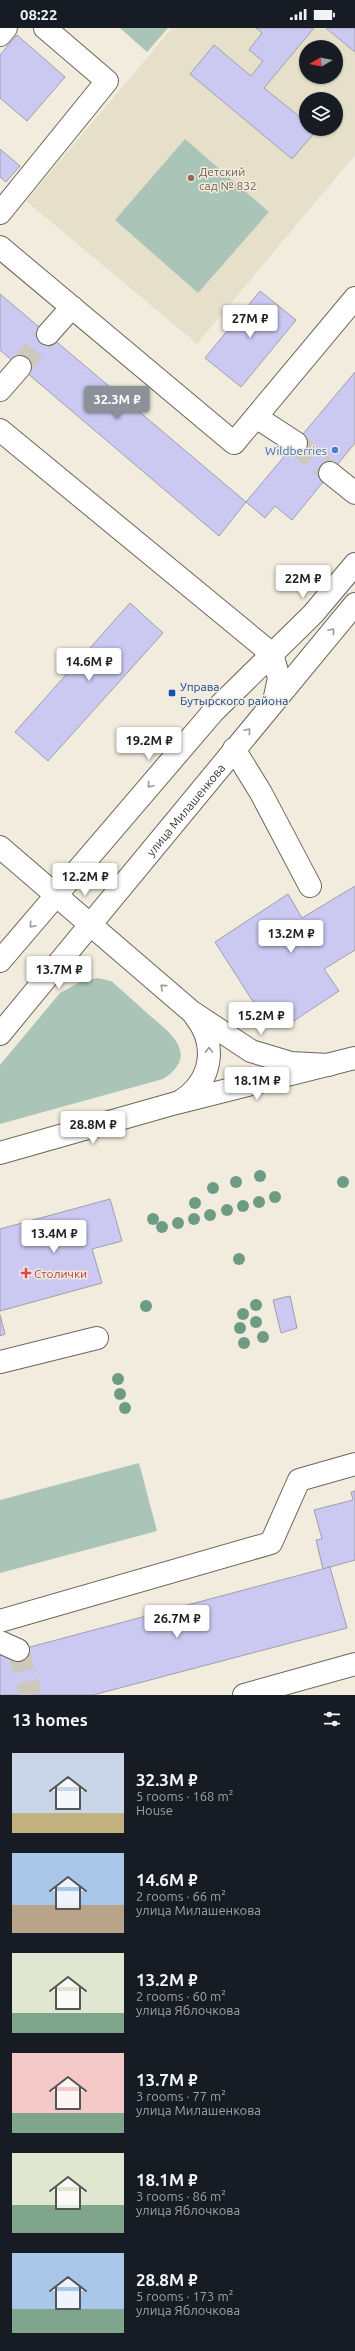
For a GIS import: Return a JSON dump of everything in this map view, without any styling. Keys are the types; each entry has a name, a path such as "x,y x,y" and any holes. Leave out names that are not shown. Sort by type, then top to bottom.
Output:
{"main road":[{"path":"0,35 6,28"},
{"path":"0,213 107,81 45,28"},
{"path":"0,247 234,443 355,298"},
{"path":"48,334 72,307"},
{"path":"0,390 20,367"},
{"path":"256,417 296,444"},
{"path":"0,430 272,654 279,678 274,701"},
{"path":"330,473 355,493"},
{"path":"0,961 213,712 313,614 355,564"},
{"name":"улица Милашенкова","path":"0,1034 355,604"},
{"path":"234,749 262,793 310,886"},
{"path":"0,847 192,1012 251,1051 291,1063 329,1065"},
{"path":"176,1103 192,1094 199,1084 209,1062 209,1044 203,1027 192,1012"},
{"path":"0,1153 176,1103 355,1058"},
{"path":"0,1362 97,1338"},
{"path":"0,1621 271,1543 300,1480 355,1464"},
{"path":"244,1695 355,1664"}],"shaded area":[{"name":"Детский сад № 832","path":"172,28 355,28 355,155 197,344 26,201"}],"green space":[{"path":"120,28 168,28 147,52"},
{"path":"185,139 269,212 198,293 115,220"},
{"path":"97,978 111,981 173,1037 181,1053 180,1061 174,1070 163,1079 0,1124 0,1065 60,993 80,982"},
{"path":"139,1463 157,1531 0,1573 0,1500"}],"building":[{"path":"256,28 314,28 304,40 299,40 299,46 264,88 299,116 299,136 312,136 292,159 190,74 214,45 251,76 263,61 249,50 262,33"},
{"path":"326,28 355,28 355,52 343,42 343,40 340,40"},
{"path":"17,35 65,77 27,121 0,98 0,55"},
{"path":"0,149 20,166 6,182 0,177"},
{"path":"260,291 296,320 241,387 205,358"},
{"path":"0,294 246,502 219,536 0,350"},
{"path":"355,372 355,443 292,520 275,506 265,518 246,502"},
{"path":"130,603 163,633 48,761 15,732"},
{"path":"355,886 355,950 324,969 339,991 289,1024 267,1013 252,1000 215,942 288,894 302,918"},
{"path":"110,1199 122,1241 92,1249 102,1283 0,1311 0,1229"},
{"path":"290,1296 297,1328 281,1333 273,1300"},
{"path":"0,1315 5,1334 0,1336"},
{"path":"355,1491 355,1560 323,1569 316,1540 322,1539 314,1510 353,1500 351,1492"},
{"path":"330,1567 347,1628 93,1695 0,1695 0,1655"}],"tunnel":[{"path":"20,367 48,334"},
{"path":"296,443 330,473"},
{"path":"18,1650 31,1695"}],"place":[{"name":"Детский сад № 832","path":"191,178"},
{"name":"Wildberries","path":"335,450"},
{"name":"Управа Бутырского района","path":"172,693"},
{"name":"Столички","path":"26,1273"}]}
